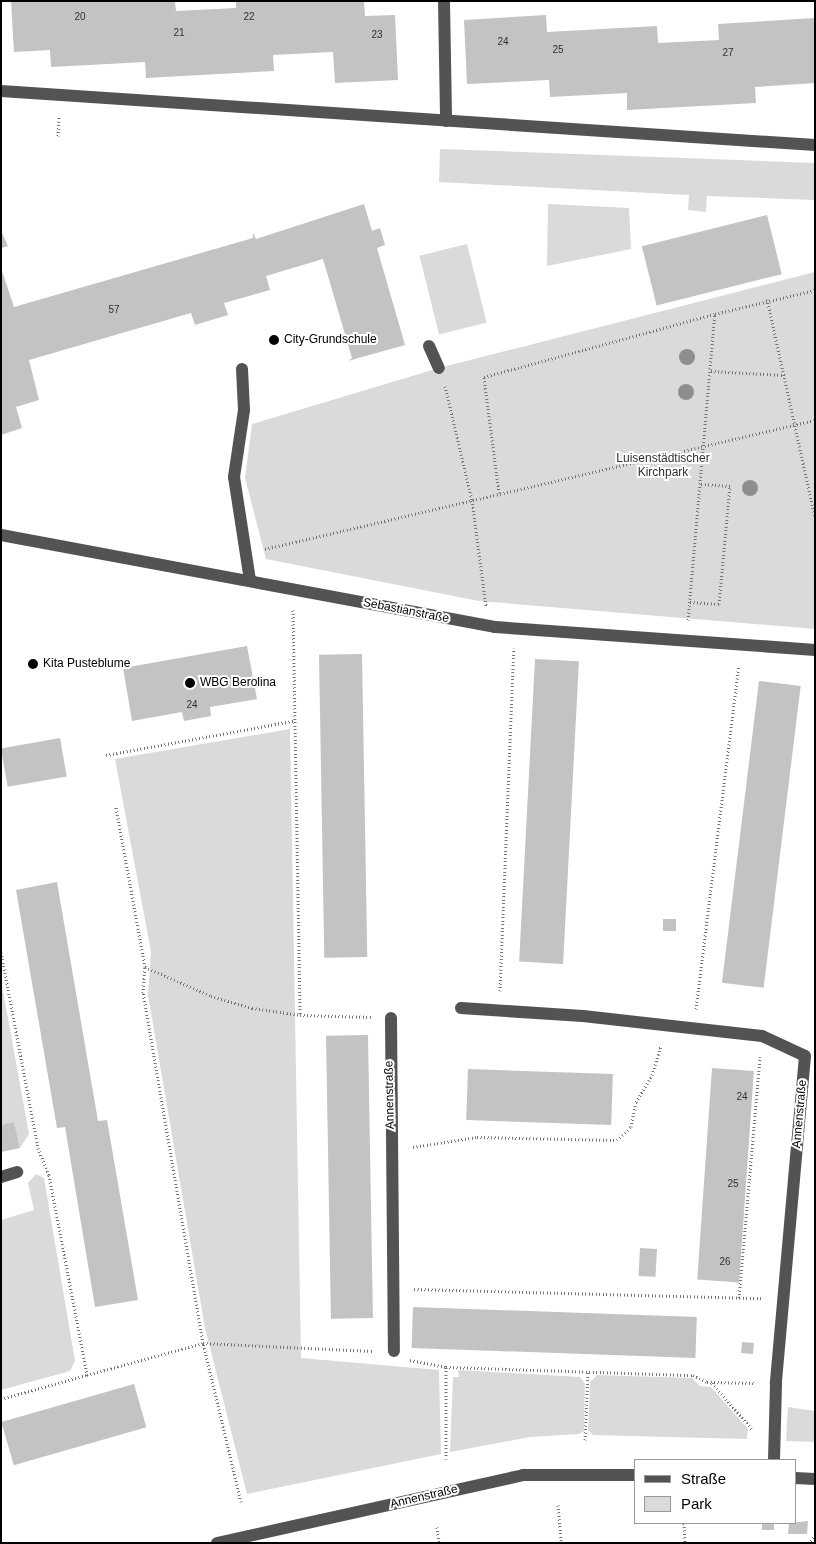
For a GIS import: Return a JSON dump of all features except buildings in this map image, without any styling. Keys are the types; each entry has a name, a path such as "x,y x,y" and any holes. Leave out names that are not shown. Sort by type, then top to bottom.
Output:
{"street":[{"path":"444,1 446,121"},
{"path":"1,91 815,145"},
{"path":"429,346 439,368"},
{"path":"242,369 244,410 234,477 248,554 250,580"},
{"name":"Sebastianstraße","path":"1,535 515,630 815,650"},
{"name":"Annenstraße","path":"462,1008 762,1036 805,1056 776,1384 774,1459"},
{"name":"Annenstraße","path":"391,1018 394,1352"},
{"path":"1,1176 16,1172"},
{"name":"Annenstraße","path":"217,1543 523,1475 634,1475"},
{"path":"796,1478 815,1479"}],"path":[{"path":"499,493 484,377 766,299 815,290"},
{"path":"766,299 815,517"},
{"path":"688,619 705,444 715,314"},
{"path":"439,368 456,423 472,500 489,626"},
{"path":"711,371 783,375"},
{"path":"248,554 705,444 815,420"},
{"path":"690,602 719,604 730,486 701,484"},
{"path":"293,588 300,1015"},
{"path":"499,1010 515,630"},
{"path":"693,1029 742,645"},
{"path":"106,755 294,721"},
{"path":"116,807 145,967 143,993 203,1343 241,1502"},
{"path":"1,952 38,1148 49,1175 87,1375"},
{"path":"145,967 211,996 252,1008 300,1015 391,1018"},
{"path":"738,1298 762,1036"},
{"path":"391,1151 477,1137 617,1140 631,1127 636,1102 652,1075 661,1046"},
{"path":"393,1289 763,1298 762,1308"},
{"path":"1,1399 203,1343 394,1352 420,1364 446,1367 693,1375 712,1383 776,1384"},
{"path":"446,1367 446,1459"},
{"path":"585,1440 588,1372"},
{"path":"756,1383 757,1374"},
{"path":"712,1383 752,1429"},
{"path":"558,1505 561,1543"},
{"path":"684,1524 685,1543"},
{"path":"437,1527 439,1543"},
{"path":"808,1543 815,1536"}],"green space":[{"path":"440,149 815,163 815,200 707,196 706,212 688,210 689,195 439,182"},
{"path":"548,204 629,208 631,249 547,266"},
{"path":"467,244 487,323 439,334 419,256"},
{"name":"Luisenstädtischer Kirchpark","path":"815,272 815,629 479,601 266,559 245,478 252,424 439,368"},
{"path":"290,729 301,1358 439,1370 441,1454 247,1494 205,1328 148,995 151,952 115,759"},
{"path":"1,980 29,1134 20,1148 14,1123 1,1125"},
{"path":"36,1174 44,1178 75,1361 70,1371 1,1390 1,1220 34,1210 28,1183"},
{"path":"458,1370 580,1377 585,1384 584,1431 579,1434 530,1437 450,1452 453,1377 459,1377"},
{"path":"597,1375 692,1378 700,1386 711,1387 748,1429 747,1439 593,1435 588,1430 590,1382"},
{"path":"788,1407 815,1411 815,1442 786,1441"}],"place":[{"name":"City-Grundschule","path":"274,340"},
{"name":"Kita Pusteblume","path":"33,664"},
{"name":"WBG Berolina","path":"190,683"}]}
